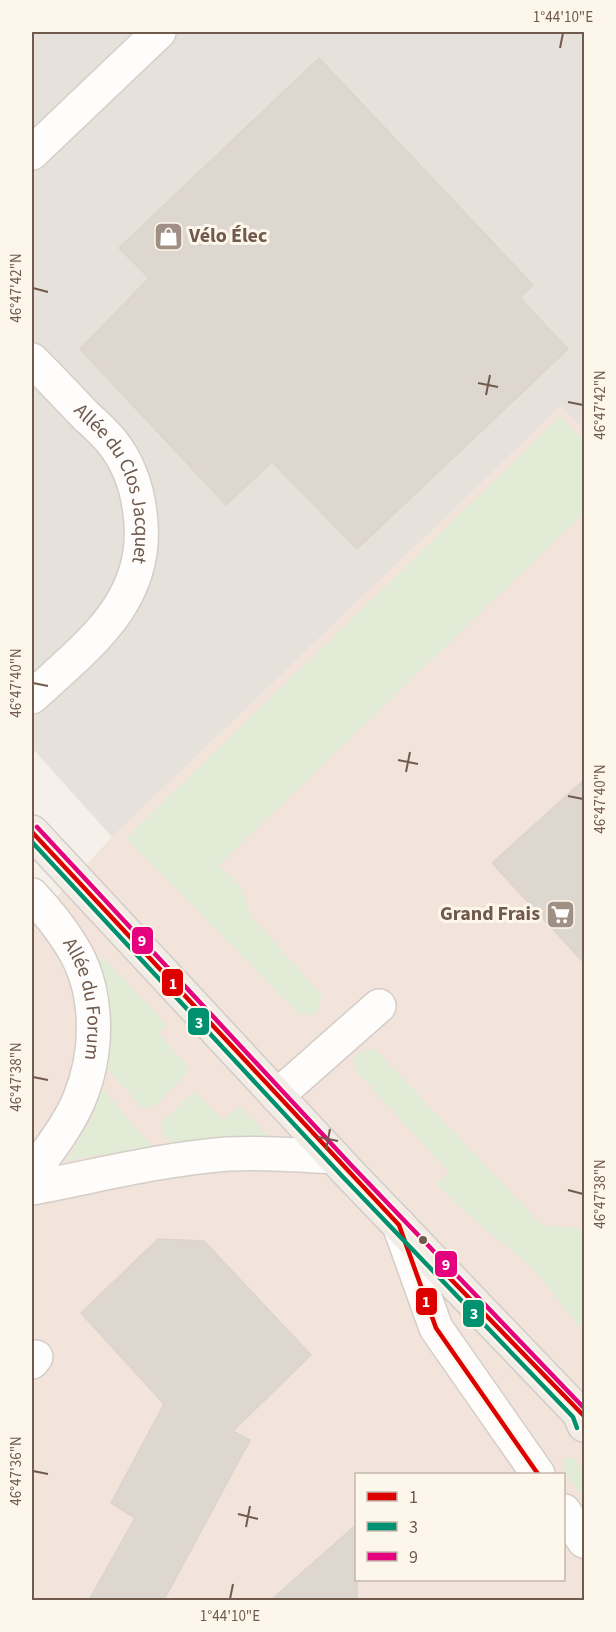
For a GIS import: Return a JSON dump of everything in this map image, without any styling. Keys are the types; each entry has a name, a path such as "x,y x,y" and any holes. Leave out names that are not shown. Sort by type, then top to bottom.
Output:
{"main road":[{"path":"32,832 334,1157 583,1418"}],"street":[{"path":"32,153 159,32"},
{"name":"Allée du Clos Jacquet","path":"32,360 111,441 125,462 138,495 142,527 138,568 125,601 99,635 32,697"},
{"name":"Allée du Forum","path":"32,895 49,913 73,947 86,977 92,1007 94,1035 88,1074 78,1102 32,1173"},
{"path":"277,1096 379,1006"},
{"path":"32,1188 168,1162 226,1154 262,1153 334,1157"},
{"path":"399,1225 436,1328 537,1473"},
{"path":"565,1511 585,1540"}],"shaded area":[{"path":"32,32 584,32 584,430 561,406 112,837 32,748"},
{"path":"561,406 584,430 584,1600 32,1600 32,923 112,837"}],"green space":[{"path":"561,416 584,441 584,513 219,865 240,885 252,917 321,994 320,1008 312,1015 300,1015 126,838"},
{"path":"101,955 168,1026 158,1033 187,1065 185,1075 154,1107 147,1108 139,1105 106,1067 112,1034 107,987 99,964"},
{"path":"375,1049 542,1225 584,1228 584,1333 537,1272 464,1211 436,1184 449,1172 355,1070 353,1060 360,1051"},
{"path":"102,1088 152,1146 65,1161 87,1127"},
{"path":"195,1091 223,1121 240,1106 269,1137 171,1143 161,1130 163,1120"},
{"path":"572,1457 584,1469 584,1500 563,1470 563,1460"}],"building":[{"path":"319,58 533,285 520,298 568,349 357,549 272,462 226,505 80,349 149,278 119,248"},
{"name":"Grand Frais","path":"585,779 585,964 492,863"},
{"path":"158,1239 204,1241 311,1355 233,1431 250,1440 164,1600 89,1600 135,1518 111,1503 164,1404 81,1313"},
{"path":"355,1526 357,1600 271,1600"}],"transit line":[{"name":"9","path":"37,827 352,1166 584,1408"},
{"name":"1","path":"32,832 399,1225 436,1328 537,1473"},
{"name":"3","path":"32,842 342,1176 573,1417 577,1428"},
{"name":"1","path":"438,1266 584,1416"}],"place":[{"name":"Vélo Élec","path":"168,236"},
{"name":"Grand Frais","path":"561,914"}]}
